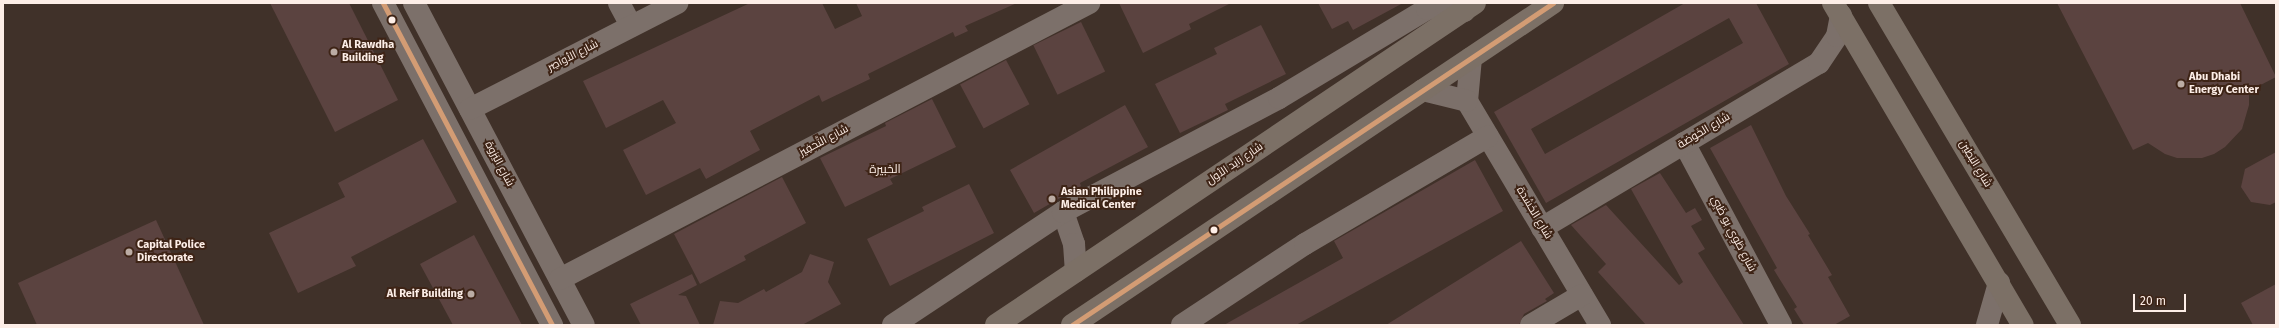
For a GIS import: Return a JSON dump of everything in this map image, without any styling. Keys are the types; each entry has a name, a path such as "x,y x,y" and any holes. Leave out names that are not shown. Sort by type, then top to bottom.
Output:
{"main road":[{"path":"1072,325 1553,3"},
{"name":"شارع البَطِين","path":"1879,3 2070,325"},
{"name":"شارع زايد الأول","path":"996,325 1470,7"},
{"path":"1837,9 2023,325"}],"street":[{"path":"383,3 552,325"},
{"name":"شارع اليَزوة","path":"414,3 584,325"},
{"path":"619,3 631,26"},
{"name":"شارع الأواصِر","path":"470,109 677,3"},
{"name":"شارع التَّحفِيز","path":"560,279 1088,3"},
{"path":"893,325 1063,212 1279,98 1427,8 1446,6 1470,7"},
{"name":"شارع الخَوضة","path":"1542,228 1819,63 1837,36 1837,9"},
{"path":"1423,90 1467,101 1472,58"},
{"name":"شارع الخَشدة","path":"1467,101 1600,325"},
{"path":"1182,325 1305,244 1488,136"},
{"name":"شارع طَوِي بو ظَبِي","path":"1684,143 1781,325"},
{"path":"1063,212 1074,244 1076,271"},
{"path":"1988,325 1999,283"},
{"path":"1531,325 1582,295"}],"building":[{"name":"Al Rawdha Building","path":"270,3 349,3 398,100 335,132"},
{"path":"750,3 822,3 835,29 862,16 856,3 1017,3 965,26 968,31 955,37 953,32 868,74 870,79 822,102 819,95 750,131 760,150 706,179 700,168 646,195 623,150 676,123 663,100 606,128 583,81"},
{"path":"1119,3 1231,3 1189,24 1191,29 1143,53"},
{"path":"1318,3 1403,3 1353,30 1348,21 1332,29"},
{"path":"1685,3 1756,3 1789,64 1546,203 1494,112","holes":["1729,18 1743,43 1545,154 1531,129"]},
{"name":"Abu Dhabi Energy Center","path":"2057,3 2240,3 2276,77 2249,91 2249,105 2242,129 2225,147 2214,154 2202,158 2177,158 2165,154 2148,143 2133,150"},
{"path":"1081,22 1105,71 1057,95 1033,45"},
{"path":"1261,25 1286,74 1225,104 1228,110 1180,133 1155,84 1217,54 1214,48"},
{"path":"1006,60 1029,104 984,129 960,84"},
{"path":"932,99 956,147 890,179 893,184 845,207 820,158 886,126 885,123"},
{"path":"1125,105 1148,147 1080,183 1081,186 1034,213 1010,170"},
{"path":"1751,125 1786,196 1810,234 1808,235 1832,275 1828,277 1850,316 1834,325 1804,325 1794,309 1797,307 1774,270 1777,268 1710,148"},
{"path":"423,139 457,202 351,257 356,266 298,293 269,233 345,197 338,183"},
{"path":"2276,152 2276,202 2270,205 2251,202 2241,187 2245,169"},
{"path":"1475,160 1503,211 1296,325 1224,325 1343,258 1334,241"},
{"path":"1660,173 1686,213 1695,208 1702,220 1691,226 1705,249 1698,253 1744,325 1646,325 1598,272 1606,264 1571,225 1606,205 1679,285 1683,282 1631,189"},
{"path":"782,177 806,223 744,256 746,260 700,284 674,234"},
{"path":"969,184 994,233 890,286 867,239 924,211 922,207"},
{"name":"Capital Police Directorate","path":"156,220 204,325 37,325 18,283"},
{"name":"Al Reif Building","path":"474,235 522,325 453,325 420,264"},
{"path":"1521,241 1554,293 1545,299 1547,301 1524,314 1519,325 1386,325"},
{"path":"810,254 834,262 828,282 841,304 802,325 713,325 720,301 738,303 764,289 766,292 802,272"},
{"path":"692,274 697,285 678,295 686,296 700,325 641,325 630,304"},
{"path":"2276,284 2276,325 2253,325 2241,303"}],"transit line":[{"path":"383,3 552,325"},
{"path":"1072,325 1553,3"}],"place":[{"name":"Al Rawdha Building","path":"334,52"},
{"name":"Abu Dhabi Energy Center","path":"2181,84"},
{"name":"Asian Philippine Medical Center","path":"1052,199"},
{"name":"Capital Police Directorate","path":"129,252"},
{"name":"Al Reif Building","path":"471,294"}],"district":[{"name":"الخبيرة","path":"885,170"}]}
